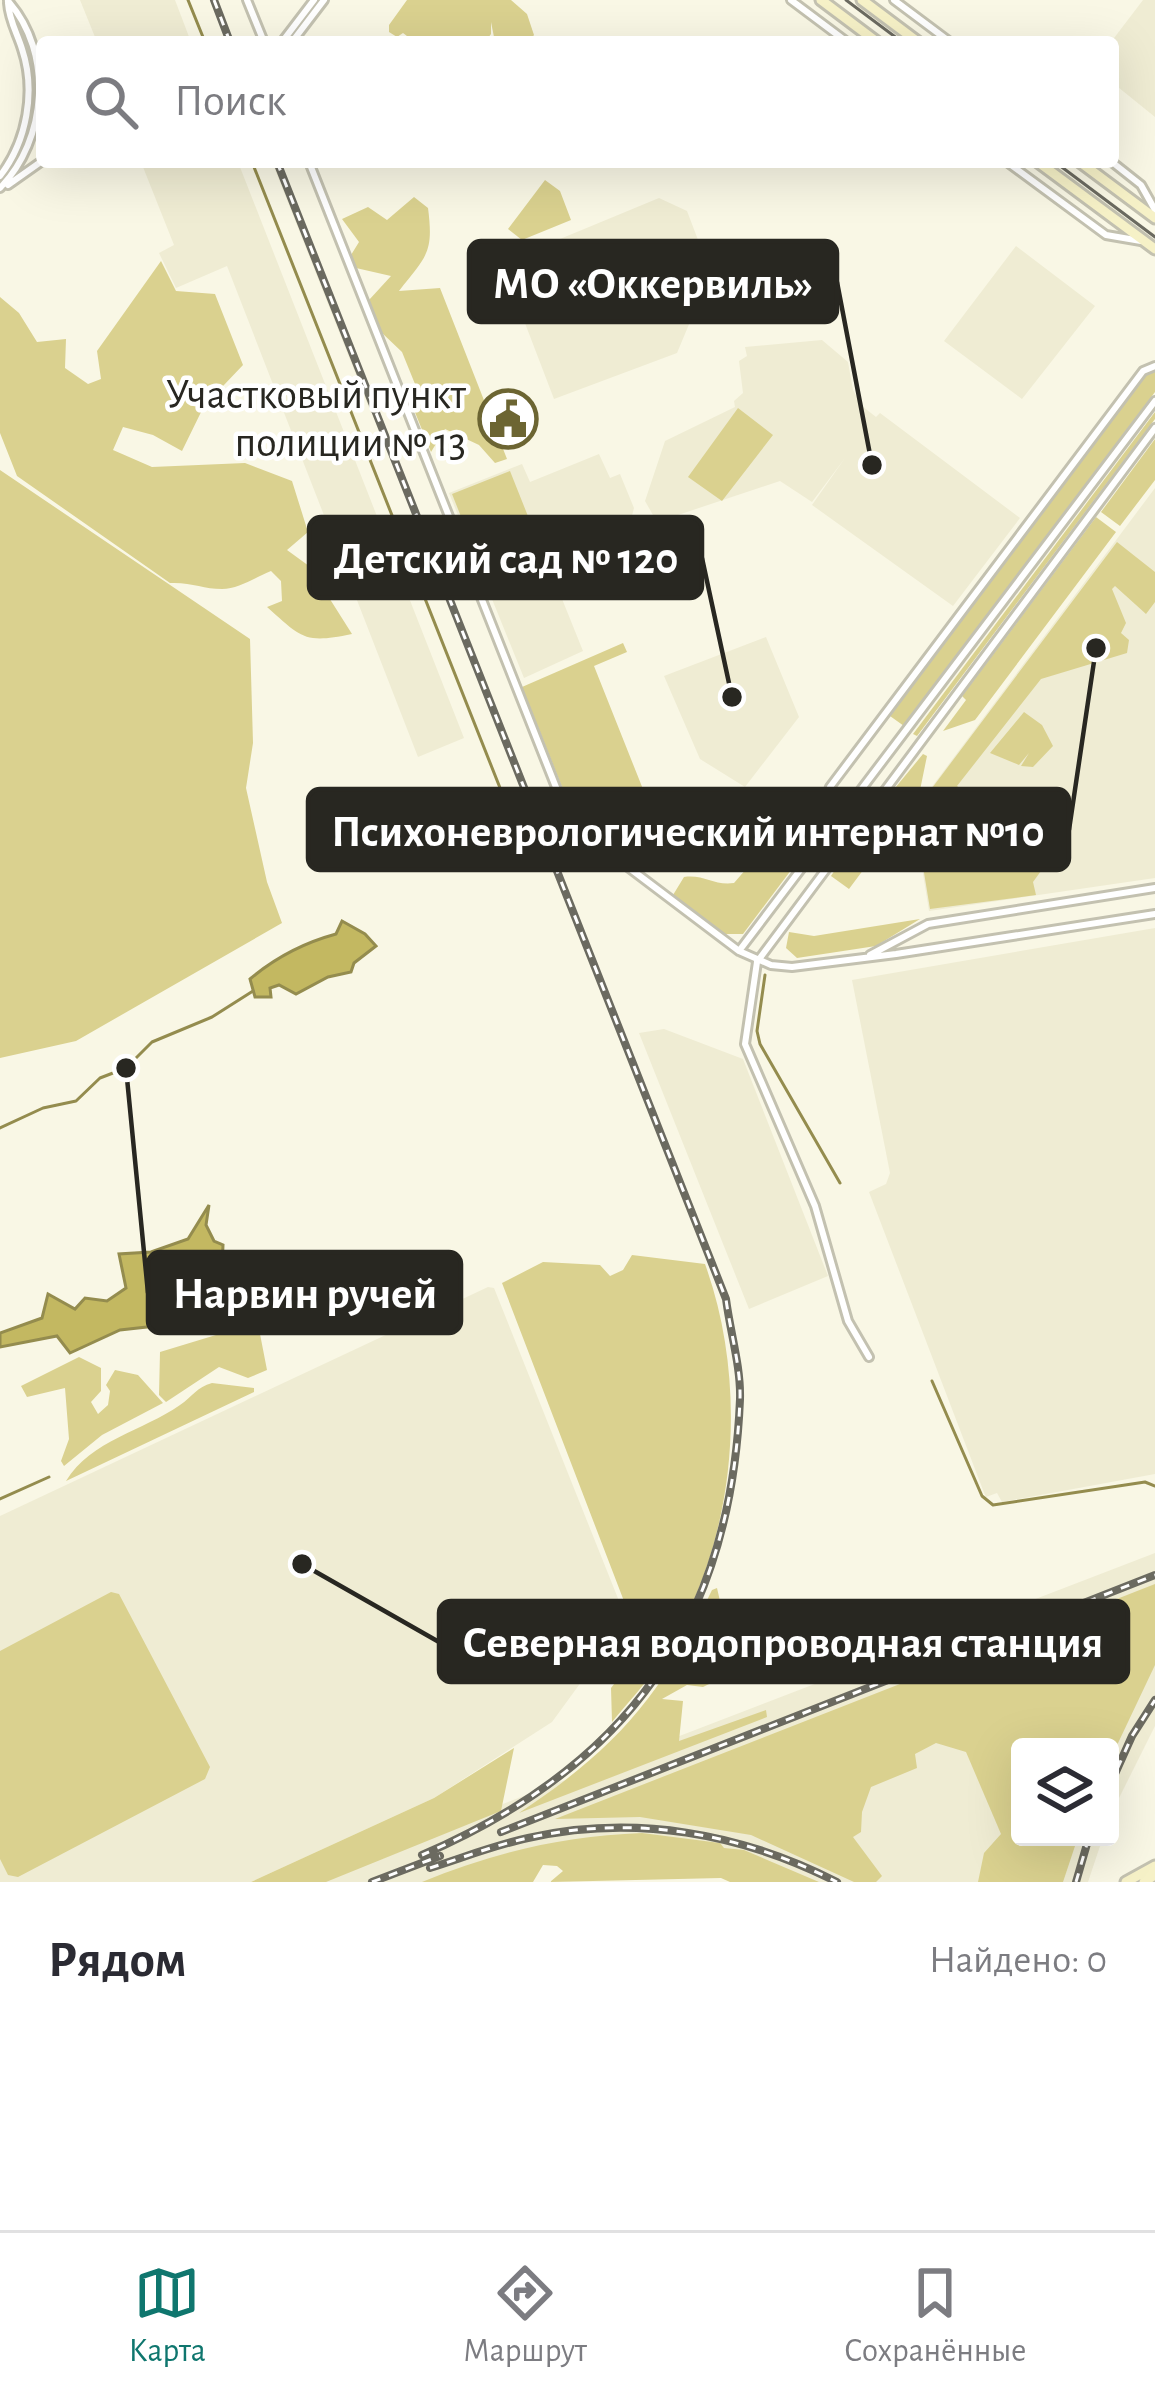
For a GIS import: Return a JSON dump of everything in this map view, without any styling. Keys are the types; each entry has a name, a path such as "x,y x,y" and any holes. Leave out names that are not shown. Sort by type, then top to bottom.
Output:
{"main road":[{"path":"821,0 869,36"},
{"path":"862,0 910,36"},
{"path":"1046,168 1150,245"},
{"path":"1089,168 1155,214"},
{"path":"1126,1882 1155,1866"},
{"path":"1144,1882 1155,1875"}],"street":[{"path":"247,0 262,36"},
{"path":"287,36 314,0"},
{"path":"297,36 324,0"},
{"path":"791,0 839,36"},
{"path":"894,0 942,36"},
{"path":"8,1 17,12 36,63"},
{"path":"0,176 19,142 28,103 26,66 8,1"},
{"path":"0,190 22,161 36,125"},
{"path":"0,190 36,165"},
{"path":"311,168 572,822 758,962 792,967 1155,914"},
{"path":"1015,168 1106,235 1150,245"},
{"path":"1119,168 1141,185 1155,214"},
{"path":"828,834 830,787 1143,371 1155,366"},
{"path":"739,952 1155,400"},
{"path":"868,1357 848,1321 815,1206 745,1044 758,962 1155,428"},
{"path":"866,956 928,924 1155,888"},
{"path":"894,943 896,954"}],"shaded area":[{"path":"80,0 175,0 189,36 95,36"},
{"path":"407,0 511,0 527,14 534,35 494,36 491,22 490,36 395,36 389,25"},
{"path":"1143,0 1155,0 1155,117 1119,88 1116,36"},
{"path":"143,168 240,168 464,738 418,757 227,266 176,288 159,253 174,245"},
{"path":"274,168 282,168 378,409 371,413"},
{"path":"545,180 560,191 571,220 522,240 508,229"},
{"path":"414,197 428,208 429,245 399,291 440,288 507,459 495,463 479,445 445,429 431,452 406,390 415,384 402,352 381,332 369,300 391,276 356,268 351,255 359,242 342,219 368,207 387,220"},
{"path":"659,198 687,211 708,266 703,268 700,283 705,286 677,353 554,399 502,263"},
{"path":"1016,246 1095,306 1022,399 944,341"},
{"path":"161,261 176,291 215,294 243,365 204,406 182,451 153,435 123,427 113,450 152,467 245,463 292,481 308,532 287,550 309,566 352,634 313,638 288,626 267,607 282,601 281,581 271,571 228,588 170,583 17,476 0,433 0,297 19,313 37,342 66,339 65,368 88,384 101,379 97,351"},
{"path":"822,340 848,362 853,390 862,406 876,417 880,413 1020,518 953,606 812,505 845,458 812,502 780,481 657,522 645,501 665,441 735,407 734,401 743,393 739,361 747,356 745,347"},
{"path":"1155,368 1155,392 904,726 890,716 1150,369"},
{"path":"738,408 773,435 722,501 688,477"},
{"path":"1155,412 1155,419 917,736 913,734"},
{"path":"1155,439 1155,480 1120,526 1101,512"},
{"path":"599,454 610,478 620,474 634,508 630,523 623,526 626,533 554,564 559,576 554,579 583,651 524,678 449,493 522,464 530,482"},
{"path":"0,470 250,639 253,743 246,788 267,882 282,923 76,1041 0,1058"},
{"path":"510,471 549,569 491,592 452,494"},
{"path":"1155,488 1155,878 929,911 913,812"},
{"path":"1096,517 1116,532 975,720 943,731 966,700 962,696"},
{"path":"1117,542 1155,572 1155,602 1146,614 1115,586 1112,589 1126,623 1121,633 1129,640 1127,653 1041,679 957,786 1009,829 1001,841 1011,830 1049,860 1033,882 1036,895 930,909 914,812"},
{"path":"766,637 799,717 745,787 700,759 664,676"},
{"path":"623,643 627,652 594,666 666,847 633,864 574,817 522,687"},
{"path":"1024,712 1042,725 1053,746 1033,767 1021,766 1029,753 1019,765 990,753"},
{"path":"923,754 927,756 919,795 849,889 831,876 863,827"},
{"path":"827,785 822,829 743,934 725,934 673,895 684,877 734,883 747,868 765,870"},
{"path":"920,919 876,946 797,958 786,948 789,932 814,936"},
{"path":"342,921 376,946 354,963 351,972 328,977 296,994 279,985 270,988 271,997 255,997 250,979 290,952 336,934"},
{"path":"1155,928 1155,1474 1002,1502 997,1493 986,1497 869,1192 886,1184 890,1173 852,980"},
{"path":"664,1029 743,1059 828,1276 749,1309 639,1033"},
{"path":"209,1205 206,1225 214,1241 223,1245 222,1270 216,1278 219,1303 183,1323 120,1330 70,1353 57,1336 0,1347 0,1333 42,1318 48,1294 75,1309 85,1298 107,1301 126,1288 119,1254 151,1252 188,1239"},
{"path":"632,1255 705,1264 728,1364 731,1417 728,1470 705,1573 658,1665 612,1722 611,1688 640,1650 627,1645 627,1609 502,1283 543,1262 600,1265 610,1276 623,1270"},
{"path":"494,1288 623,1611 587,1674 552,1722 434,1798 251,1882 0,1882 0,1516"},
{"path":"239,1328 260,1334 267,1370 248,1378 219,1367 166,1402 159,1395 160,1352"},
{"path":"79,1357 101,1368 101,1391 91,1402 98,1414 108,1405 106,1385 115,1370 138,1375 163,1403 102,1435 64,1466 61,1461 69,1439 65,1388 27,1397 21,1386"},
{"path":"212,1383 254,1388 254,1392 66,1481 89,1455"},
{"path":"1155,1553 1155,1726 1119,1798 1119,1738 1011,1738 1011,1846 1100,1846 1088,1882 809,1882 644,1838 438,1882 300,1882"},
{"path":"1155,1584 1155,1665 1119,1741 1011,1738 1011,1846 1075,1846 1063,1882 978,1882 984,1853 1001,1834 966,1752 936,1743 915,1754 917,1768 871,1787 861,1832 853,1837 882,1876 876,1882 854,1882 751,1835 640,1817 555,1819"},
{"path":"717,1588 720,1601 710,1631 735,1646 750,1639 754,1647 747,1662 703,1687 687,1685 662,1699 683,1701 679,1741 766,1710 767,1717 519,1813 583,1766 633,1717"},
{"path":"111,1592 119,1594 210,1767 205,1779 18,1877 8,1875 0,1859 0,1651"},
{"path":"514,1748 501,1811 326,1882 251,1882 434,1798"},
{"path":"642,1833 720,1843 819,1882 730,1882 721,1878 550,1882 563,1871 543,1865 533,1882 422,1882 530,1847"}],"waterway":[{"path":"188,0 203,36"},
{"path":"254,168 506,803 491,840 457,863"},
{"path":"765,975 757,1031 760,1044 840,1183"},
{"path":"0,1128 43,1108 76,1101 100,1078 126,1068 152,1042 212,1017 253,991"},
{"path":"932,1381 982,1496 993,1505 1145,1482 1155,1486"},
{"path":"0,1499 49,1477"}],"tram line":[{"path":"846,0 894,36"},
{"path":"1063,168 1155,237"}],"railway":[{"path":"214,0 228,36"},
{"path":"279,168 726,1299 739,1374 732,1480 715,1553 689,1619 654,1678 610,1731 557,1778 494,1819 422,1855"},
{"path":"501,1832 1155,1575"},
{"path":"1119,1765 1155,1700"},
{"path":"430,1868 528,1838 568,1831 647,1828 725,1840 837,1882"},
{"path":"1076,1882 1086,1846"},
{"path":"372,1882 440,1856"}],"place":[{"name":"Участковый пункт полиции № 13","path":"508,419"},
{"name":"МО «Оккервиль»","path":"872,465"},
{"name":"Психоневрологический интернат №10","path":"1096,648"},
{"name":"Детский сад № 120","path":"732,697"},
{"name":"Нарвин ручей","path":"126,1068"},
{"name":"Северная водопроводная станция","path":"302,1564"}]}
